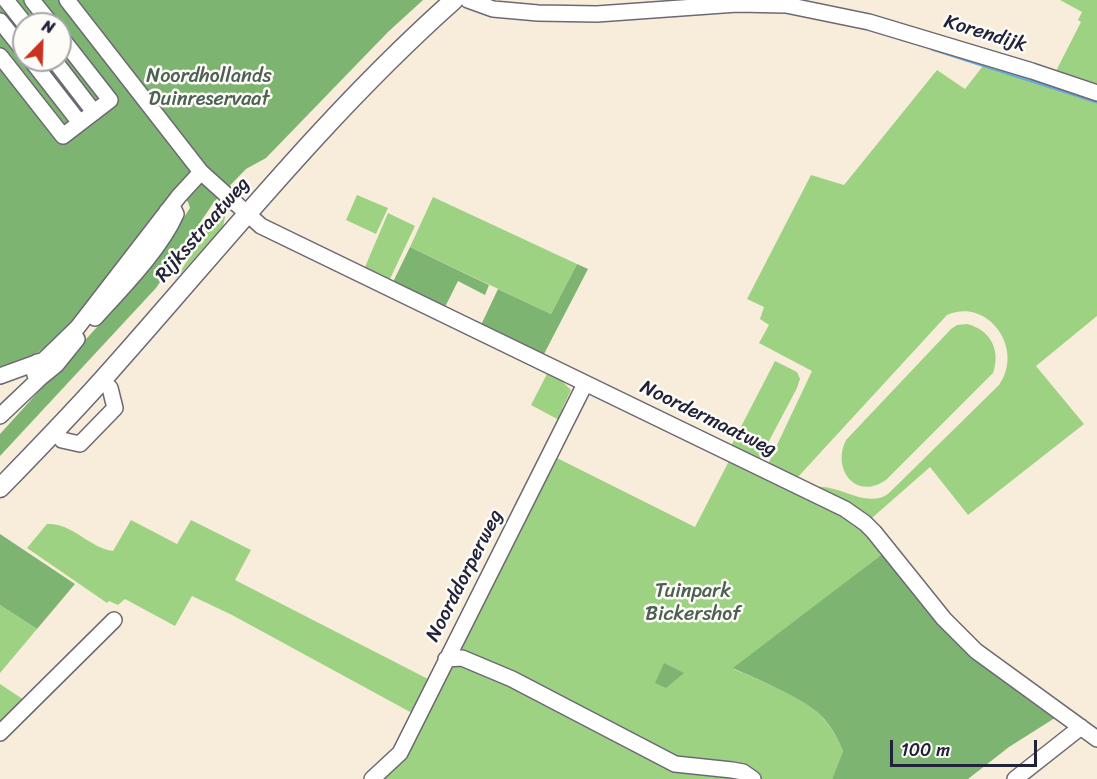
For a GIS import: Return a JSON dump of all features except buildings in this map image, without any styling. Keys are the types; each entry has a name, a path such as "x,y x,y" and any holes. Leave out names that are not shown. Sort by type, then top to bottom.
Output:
{"main road":[{"name":"Rijksstraatweg","path":"0,488 102,380 246,214 356,93 449,4"}],"street":[{"path":"6,0 16,12"},
{"path":"32,0 42,12"},
{"name":"Noordermaatweg","path":"67,0 201,172 246,214 271,232 856,515 874,532 944,619 976,651 1097,738"},
{"name":"Korendijk","path":"468,0 492,9 538,13 597,14 737,4 786,5 869,21 1032,70 1097,93"},
{"path":"0,21 12,36"},
{"path":"0,56 63,136 110,100 72,51"},
{"path":"40,72 80,123"},
{"path":"63,72 94,112"},
{"path":"0,416 44,360 77,328 167,211 201,172"},
{"path":"3,377 38,370"},
{"path":"55,430 62,440 80,444 115,408 110,388 102,380"},
{"name":"Noorddorperweg","path":"372,779 400,753 585,384"},
{"path":"0,733 114,620"},
{"path":"446,659 462,658 512,679 675,764 743,772 753,779"},
{"path":"1015,779 1081,727"}],"green space":[{"name":"Noordhollands Duinreservaat","path":"0,0 423,0 388,32 266,158 246,169 214,202 156,288 0,456 0,434 159,256 190,208 188,202 183,198 58,339 27,360 0,371"},
{"path":"1060,0 1097,0 1097,88 1055,73 1081,22 1078,20 1082,12"},
{"path":"986,62 1097,100 1097,316 1036,366 1084,424 968,515 930,467 872,518 816,487 825,487 871,499 888,494 999,385 1006,371 1008,356 1005,342 988,320 976,313 962,311 947,315 797,478 768,464 812,371 759,343 769,325 760,319 764,307 747,299 811,175 844,185 937,70 965,89"},
{"path":"357,195 388,208 376,234 346,220"},
{"path":"433,197 577,264 551,314 410,247"},
{"path":"221,211 225,217 223,227 175,280 204,234"},
{"path":"388,213 415,226 390,279 365,267"},
{"path":"410,247 489,285 485,295 458,281 445,307 393,282"},
{"path":"577,264 588,269 543,356 481,325 498,289 551,314"},
{"path":"967,324 982,331 992,342 996,357 993,373 887,479 866,487 857,485 844,472 842,451 846,440 951,329 957,325"},
{"path":"775,361 797,372 800,379 759,460 731,446"},
{"path":"548,372 556,375 571,390 562,409 566,412 559,420 531,405"},
{"name":"Tuinpark Bickershof","path":"555,457 695,527 729,461 842,513 885,552 734,669 789,694 821,716 832,730 843,751 832,779 380,779"},
{"path":"131,520 177,544 191,520 251,550 235,580 430,680 412,713 232,615 192,596 175,626 125,599 118,605 109,601 107,603 27,548 47,524 56,524 96,545 113,551"},
{"path":"0,534 75,584 37,629 0,605"},
{"path":"885,552 933,612 1058,716 1009,747 968,779 832,779 843,751 825,720 800,700 733,668"},
{"path":"0,605 37,629 0,673"},
{"path":"664,663 684,673 666,688 655,683"},
{"path":"0,684 27,702 0,727"}],"waterway":[{"path":"932,49 1097,102"}]}
